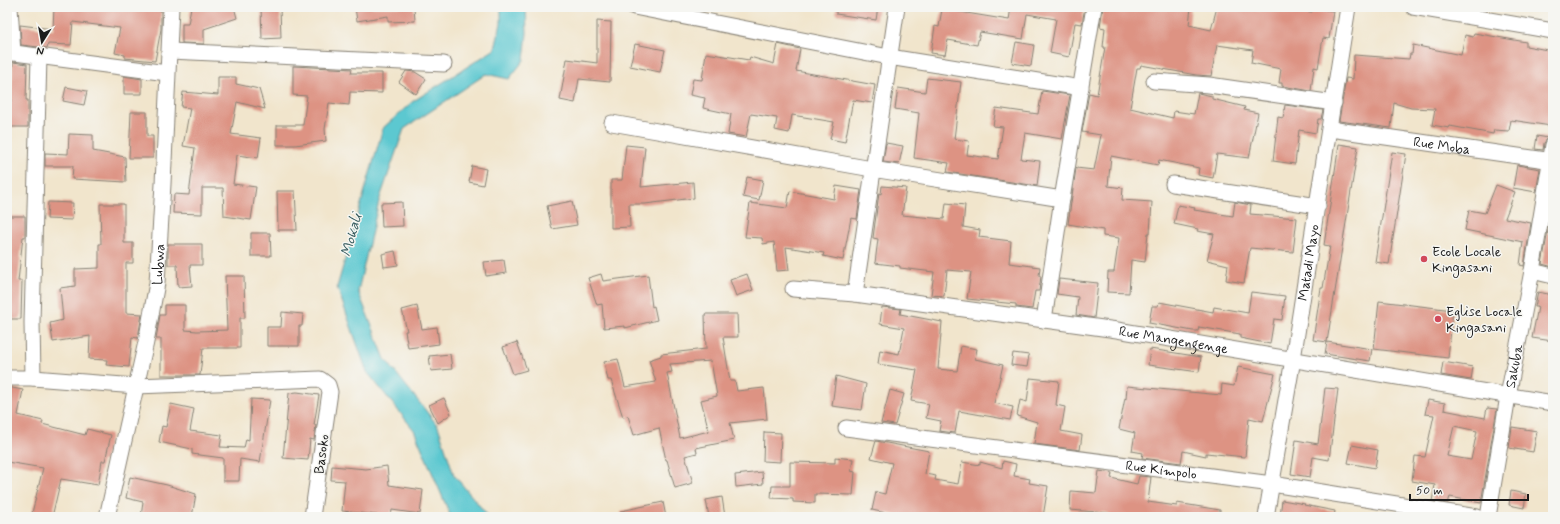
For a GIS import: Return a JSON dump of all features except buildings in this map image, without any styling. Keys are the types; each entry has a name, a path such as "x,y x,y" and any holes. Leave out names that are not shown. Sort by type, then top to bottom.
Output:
{"street":[{"path":"10,7 10,53 168,73"},
{"name":"Lubwa","path":"107,517 152,315 157,283 170,51 171,7"},
{"path":"634,7 889,57 1081,88"},
{"path":"855,294 872,169 897,7"},
{"path":"1044,320 1062,199 1094,7"},
{"name":"Matadi Mayo","path":"1266,517 1294,359 1348,7"},
{"path":"1413,7 1553,31"},
{"path":"170,51 444,64"},
{"path":"33,378 32,322 39,56"},
{"path":"1154,81 1209,85 1334,103"},
{"path":"612,123 872,169 1062,199"},
{"name":"Rue Moba","path":"1330,129 1552,161"},
{"name":"Sakuba","path":"1488,517 1508,396 1552,161 1553,145"},
{"path":"1174,184 1318,206"},
{"path":"1532,271 1553,276"},
{"name":"Rue Mangengenge","path":"793,289 855,294 1117,330 1553,403"},
{"path":"7,378 33,378 136,386"},
{"name":"Basoko","path":"136,386 314,378 325,381 330,392 312,517"},
{"name":"Rue Kimpolo","path":"846,428 1272,484 1476,517"}],"water":[{"path":"501,7 526,7 527,33 524,60 509,79 486,74 404,129 379,201 358,291 385,359 438,426 454,475 489,517 451,517 414,430 367,372 337,287 383,128 412,102 495,49 501,23"}],"place":[{"name":"Ecole Locale Kingasani","path":"1424,259"},
{"name":"Eglise Locale Kingasani","path":"1438,319"}],"water label":[{"name":"Mokali","path":"351,235"}]}
